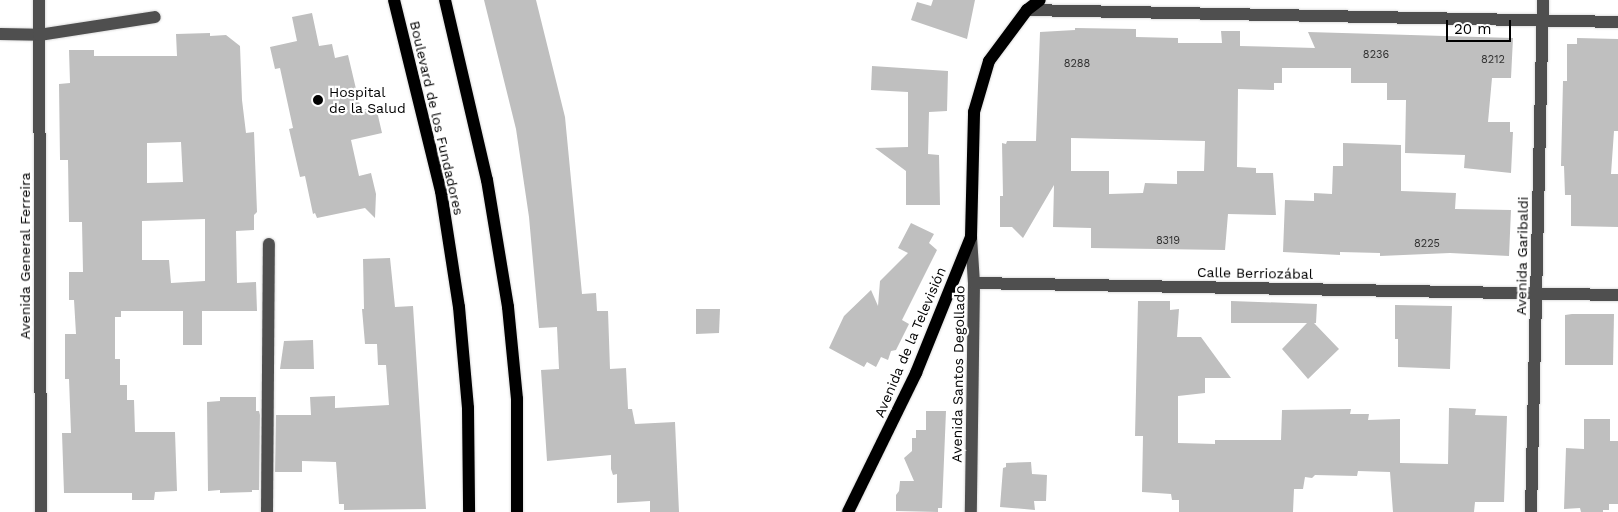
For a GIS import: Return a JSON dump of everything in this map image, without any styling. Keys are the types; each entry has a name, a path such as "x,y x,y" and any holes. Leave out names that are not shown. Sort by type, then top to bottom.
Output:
{"main road":[{"name":"Boulevard de los Fundadores","path":"394,0 441,192 459,307 468,408 469,512"},
{"path":"445,0 487,180 508,307 517,399 518,512"},
{"path":"971,237 974,112 990,61 1027,10 1040,0"},
{"name":"Avenida de la Televisión","path":"848,512 916,373 971,237"}],"street":[{"name":"Avenida General Ferreira","path":"39,0 41,512"},
{"name":"Avenida Garibaldi","path":"1531,512 1543,0"},
{"path":"1027,10 1618,22"},
{"path":"0,34 39,35 155,17"},
{"name":"Avenida Santos Degollado","path":"971,237 974,283 971,512"},
{"path":"267,512 269,244"},
{"name":"Calle Berriozábal","path":"974,283 1618,295"}],"building":[{"path":"484,0 536,0 565,117 582,294 596,293 597,311 608,311 610,369 626,368 628,409 632,409 635,424 675,422 679,512 650,512 650,501 617,503 617,474 613,475 611,469 611,455 547,461 541,370 559,369 557,327 539,328 529,217 516,129"},
{"path":"933,0 975,0 967,39 911,20 917,2 931,6"},
{"path":"312,13 319,46 332,44 335,58 348,55 361,110 376,107 382,133 351,140 359,176 371,173 376,194 375,218 365,208 317,218 315,213 313,214 305,176 300,177 289,129 293,128 280,68 275,69 270,47 297,41 292,17"},
{"path":"1075,28 1136,29 1136,37 1178,38 1178,43 1222,43 1221,31 1240,31 1240,46 1315,48 1308,32 1513,38 1511,78 1492,78 1488,122 1510,122 1510,132 1513,132 1511,173 1464,168 1465,155 1405,153 1406,100 1387,100 1387,83 1351,83 1351,68 1282,68 1282,83 1274,83 1274,90 1238,89 1237,167 1256,168 1256,173 1273,173 1276,215 1228,214 1225,250 1091,248 1091,228 1053,227 1054,185 1023,238 1012,227 1000,227 1000,196 1003,196 1002,143 1006,144 1007,141 1036,141 1040,32 1075,30","holes":["1071,138 1205,141 1204,171 1177,171 1177,184 1145,183 1143,193 1109,194 1109,171 1071,171"]},
{"path":"210,33 210,36 226,35 240,46 242,100 246,133 254,132 257,212 254,215 254,230 236,231 237,283 256,282 257,311 202,311 202,345 183,345 183,311 121,311 121,317 115,317 115,359 120,359 120,385 127,385 127,400 134,400 135,432 175,432 177,491 155,492 154,500 132,500 132,493 64,493 62,433 71,433 69,379 65,379 65,334 76,334 74,300 69,300 69,272 83,272 82,222 69,222 68,160 60,160 59,84 70,83 69,50 94,50 94,56 177,56 176,34","holes":["181,142 183,182 147,183 147,143","205,219 205,281 171,283 169,260 142,260 142,221"]},
{"path":"1577,38 1618,39 1618,131 1614,131 1611,174 1618,174 1618,227 1571,226 1571,195 1565,195 1564,166 1561,166 1563,81 1567,81 1567,44 1577,44"},
{"path":"872,66 948,71 947,111 929,112 928,154 939,155 940,205 906,205 906,171 875,148 908,147 908,92 871,90"},
{"path":"1343,143 1401,145 1401,191 1456,193 1455,209 1511,210 1509,256 1450,253 1380,256 1380,253 1340,252 1340,255 1283,252 1285,200 1314,201 1314,193 1332,194 1333,166 1343,166"},
{"path":"911,223 934,234 929,243 937,250 902,320 909,324 896,350 891,351 888,360 881,357 876,367 867,362 864,367 829,348 844,316 871,290 878,306 880,281 908,253 898,248"},
{"path":"390,258 395,307 413,306 426,509 344,510 344,504 339,504 336,462 302,461 302,472 275,472 276,415 311,415 310,397 335,396 335,408 389,405 386,365 378,365 377,344 365,344 362,309 364,309 363,259"},
{"path":"1138,301 1170,301 1170,310 1179,309 1177,337 1201,337 1231,378 1205,378 1205,393 1178,396 1178,443 1215,444 1215,440 1281,440 1282,410 1351,409 1350,414 1369,414 1368,420 1400,419 1400,463 1448,464 1449,408 1476,409 1475,415 1507,416 1504,502 1475,502 1474,512 1393,512 1390,472 1358,471 1357,476 1315,475 1312,478 1305,477 1303,489 1294,489 1293,512 1179,512 1179,500 1172,500 1171,494 1142,492 1143,436 1135,436"},
{"path":"1231,301 1317,304 1316,323 1314,323 1339,349 1308,379 1282,349 1307,323 1231,323"},
{"path":"1395,305 1452,306 1450,369 1398,367 1398,339 1395,339"},
{"path":"696,309 720,309 719,333 696,334"},
{"path":"1614,314 1613,365 1565,365 1565,315"},
{"path":"313,340 314,369 280,369 284,341"},
{"path":"220,397 256,397 256,411 259,411 260,415 259,490 220,493 220,490 208,491 207,402 220,401"},
{"path":"926,411 946,411 942,508 938,508 938,512 896,511 896,495 899,491 900,481 914,481 904,458 912,451 912,438 916,438 916,430 926,430"},
{"path":"1584,419 1610,419 1610,441 1618,441 1618,504 1609,504 1609,510 1603,510 1603,512 1581,512 1580,508 1564,509 1566,448 1584,449"},
{"path":"1031,462 1032,474 1047,475 1046,501 1034,501 1035,510 1000,507 1003,468 1006,467 1006,463"}],"place":[{"name":"Hospital de la Salud","path":"318,100"}]}
